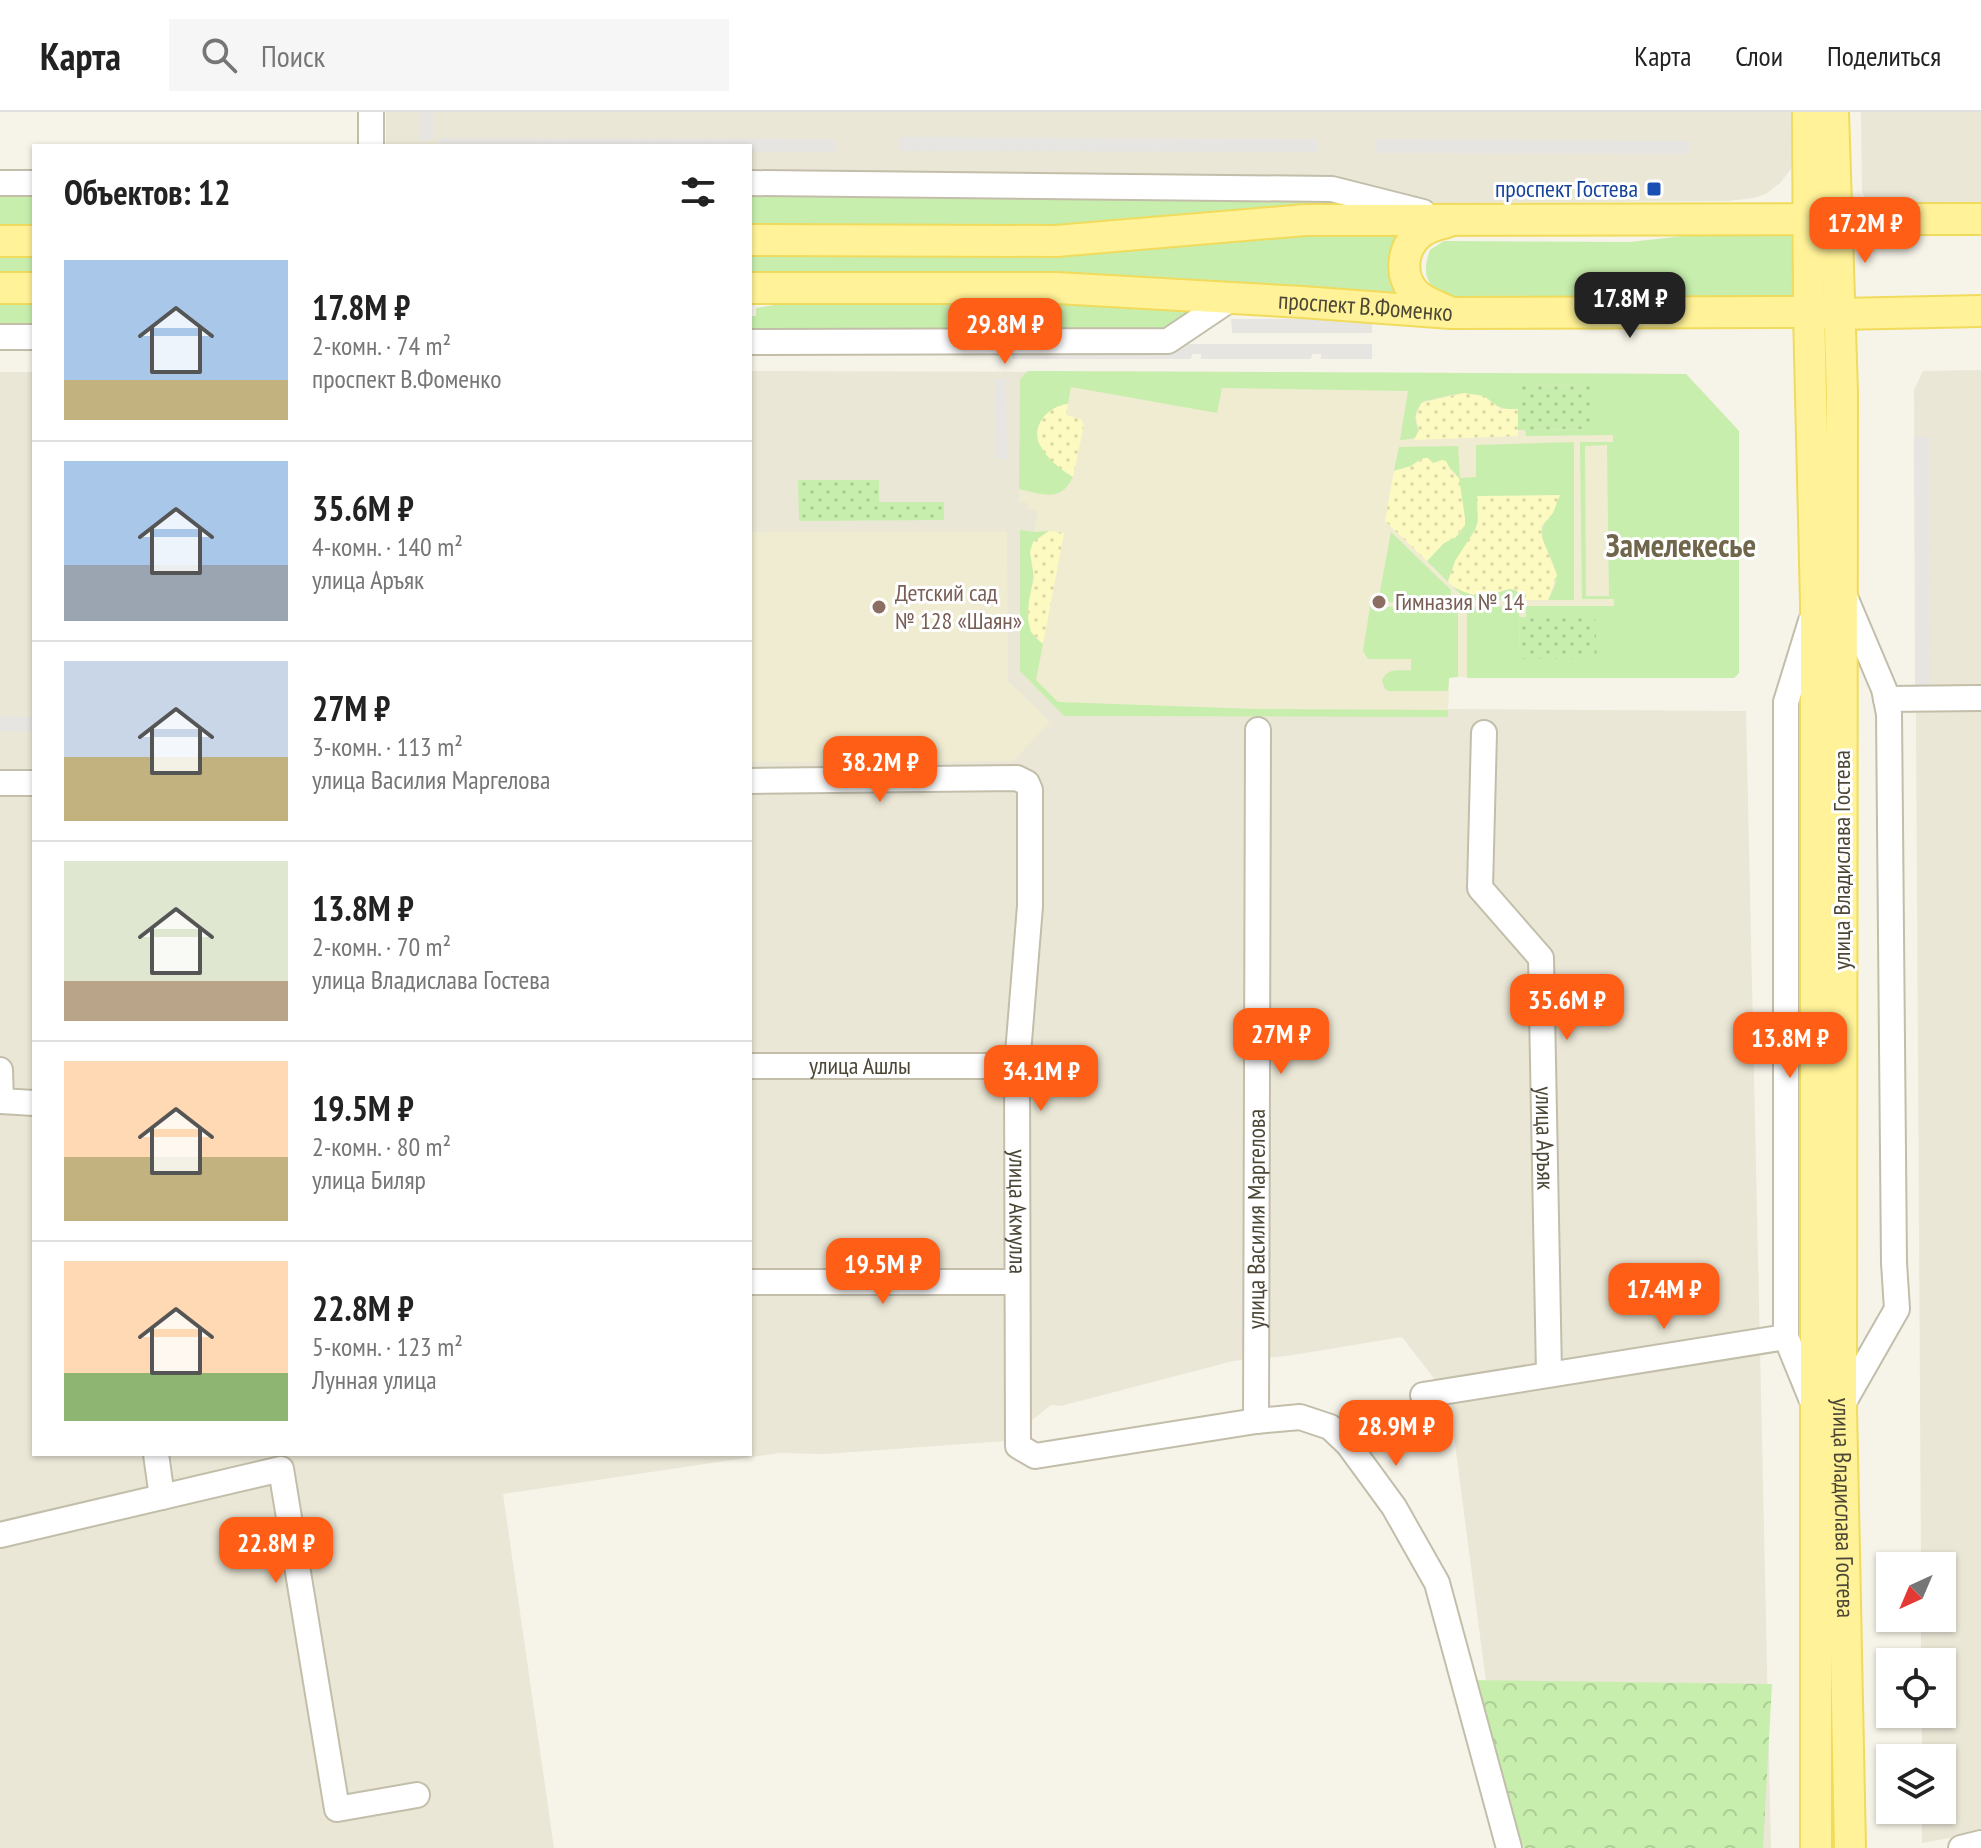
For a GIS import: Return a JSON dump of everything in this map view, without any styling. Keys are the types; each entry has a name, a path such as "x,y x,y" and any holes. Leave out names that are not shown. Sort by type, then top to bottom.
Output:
{"main road":[{"name":"улица Владислава Гостева","path":"1808,112 1839,314 1842,392 1830,598 1829,1410 1816,1848"},
{"name":"улица Владислава Гостева","path":"1830,598 1809,312 1833,112"},
{"path":"752,240 1056,241 1305,220 1981,219"},
{"path":"1451,313 1414,293 1404,268 1405,254 1414,239 1428,228 1452,220"},
{"path":"0,241 32,241"},
{"path":"0,288 32,288"},
{"name":"проспект В.Фоменко","path":"752,288 1057,288 1451,313 1839,314 1981,311"},
{"name":"улица Владислава Гостева","path":"1829,1410 1850,1848"}],"street":[{"path":"371,112 371,144"},
{"path":"0,183 32,183"},
{"path":"752,183 1332,189 1452,220"},
{"path":"752,342 1168,341 1232,298"},
{"path":"0,337 32,337"},
{"path":"1830,598 1884,689 1889,714 1897,1309 1829,1410 1786,1337 1786,702 1830,598"},
{"path":"1886,699 1981,698"},
{"name":"улица Василия Маргелова","path":"1256,1421 1258,730"},
{"name":"улица Аръяк","path":"1484,733 1480,888 1541,958 1549,1374"},
{"name":"улица Акмулла","path":"752,781 1017,778 1029,787 1030,906 1017,1066 1018,1446 1035,1456 1256,1421"},
{"path":"0,783 32,783"},
{"name":"улица Ашлы","path":"752,1066 1017,1066"},
{"path":"0,1070 0,1102 32,1103"},
{"path":"752,1282 1016,1282"},
{"path":"1423,1395 1786,1337"},
{"path":"1256,1421 1300,1417 1330,1427 1348,1444 1394,1507 1437,1583 1509,1848"},
{"path":"156,1456 162,1497"},
{"path":"0,1535 281,1469 337,1809 417,1795"},
{"path":"1961,1848 1981,1843"}],"shaded area":[{"path":"386,112 1801,112 1802,147 1791,169 1766,194 1728,201 1435,203 1068,230 752,231 752,144 386,144"},
{"path":"419,112 433,112 433,140 419,140"},
{"path":"1861,112 1981,112 1981,208 1879,208 1867,201 1862,192"},
{"path":"900,137 1317,139 1317,152 900,151"},
{"path":"439,138 836,139 836,152 752,152 752,144 438,144"},
{"path":"1376,139 1689,141 1689,154 1376,153"},
{"path":"1231,319 1372,319 1372,333 1232,333"},
{"path":"1012,344 1372,344 1372,359 1321,359 1321,354 1312,354 1311,359 1201,359 1201,354 1192,354 1191,359 1012,359"},
{"path":"1981,370 1981,1832 1922,1843 1922,1824 1956,1824 1956,1744 1922,1744 1922,1728 1956,1728 1956,1648 1921,1648 1921,1632 1956,1632 1956,1552 1921,1552 1914,390 1923,371"},
{"path":"752,371 1686,374 1739,431 1739,673 1734,678 1449,677 1448,709 1746,711 1771,1848 1539,1848 1486,1682 1449,1398 1402,1337 1287,1356 1233,1361 1061,1406 1051,1405 1006,1441 825,1454 780,1453 503,1494 554,1848 0,1848 0,372 32,372 32,1456 752,1456"},
{"name":"Гимназия № 14","path":"1028,371 1686,374 1739,431 1739,673 1734,678 1449,677 1448,717 1064,716 1020,671 1020,530 1034,532 1038,511 1027,509 1028,503 1019,502 1020,379"},
{"path":"995,379 1006,379 1007,459 995,459"},
{"path":"1914,437 1929,437 1930,687 1915,687"},
{"name":"Детский сад № 128 «Шаян»","path":"752,532 1007,532 1008,681 1050,722 1013,761 752,762"},
{"path":"0,716 32,717 32,732 0,731"}],"green space":[{"path":"1324,195 1353,202 1062,228 752,232 752,197"},
{"path":"0,197 32,197 32,231 0,231"},
{"path":"1349,231 1409,238 1409,295 752,276 752,252"},
{"path":"1728,231 1806,231 1805,297 1444,297 1429,282 1426,271 1430,250 1444,241 1630,242"},
{"path":"0,248 32,248 32,272 0,272"},
{"path":"810,299 1067,301 1201,309 1157,333 752,334 752,316 756,316 756,308"},
{"path":"32,301 32,332 0,332 0,302"},
{"path":"1028,371 1686,374 1739,431 1739,673 1734,678 1467,678 1467,607 1519,606 1520,659 1595,617 1526,617 1526,606 1614,606 1614,599 1582,599 1580,442 1613,442 1613,435 1526,436 1525,430 1593,429 1593,385 1518,386 1518,409 1503,408 1469,394 1424,401 1416,413 1419,435 1400,440 1408,391 1222,388 1217,413 1071,387 1068,404 1051,412 1038,429 1038,438 1048,456 1073,477 1063,491 1050,495 1019,489 1020,379","holes":["1607,445 1609,596 1586,596 1585,446"]},
{"path":"1593,385 1594,429 1518,430 1518,386"},
{"path":"1574,442 1574,600 1548,600 1556,576 1542,531 1550,518 1477,496 1475,530 1448,582 1427,561 1444,543 1461,532 1456,474 1449,467 1419,460 1394,471 1399,447 1458,446 1460,478 1476,477 1476,445"},
{"path":"798,480 879,480 879,502 944,502 944,520 799,521"},
{"path":"1020,530 1049,531 1033,542 1034,575 1028,615 1031,631 1043,644 1036,680 1058,702 1257,709 1448,710 1448,717 1064,716 1020,671"},
{"path":"1391,532 1451,590 1451,603 1378,602"},
{"path":"1453,587 1482,596 1516,590 1524,600 1467,600"},
{"path":"1458,606 1458,677 1449,678 1448,691 1385,689 1384,677 1394,671 1411,670 1411,659 1368,659 1363,651 1370,607"},
{"path":"1519,617 1595,617 1597,658 1520,659"},
{"path":"1467,1680 1772,1684 1763,1848 1524,1848"}],"sand":[{"path":"1464,393 1484,396 1501,409 1518,409 1518,436 1414,440 1419,430 1416,417 1421,403"},
{"path":"1068,404 1066,415 1081,419 1084,425 1073,477 1050,459 1040,445 1037,431 1048,412"},
{"path":"1424,458 1433,463 1446,461 1459,478 1465,518 1465,525 1456,537 1444,543 1427,561 1385,521 1394,471"},
{"path":"1560,495 1553,513 1541,526 1542,538 1557,575 1548,600 1524,600 1511,589 1484,596 1474,595 1448,582 1455,561 1478,522 1477,496"},
{"path":"1049,531 1064,533 1043,644 1031,632 1028,619 1034,578 1030,552 1033,542"}],"place":[{"name":"проспект Гостева","path":"1654,189"},
{"name":"Гимназия № 14","path":"1379,602"},
{"name":"Детский сад № 128 «Шаян»","path":"879,607"}],"district":[{"name":"Замелекесье","path":"1681,546"}]}
